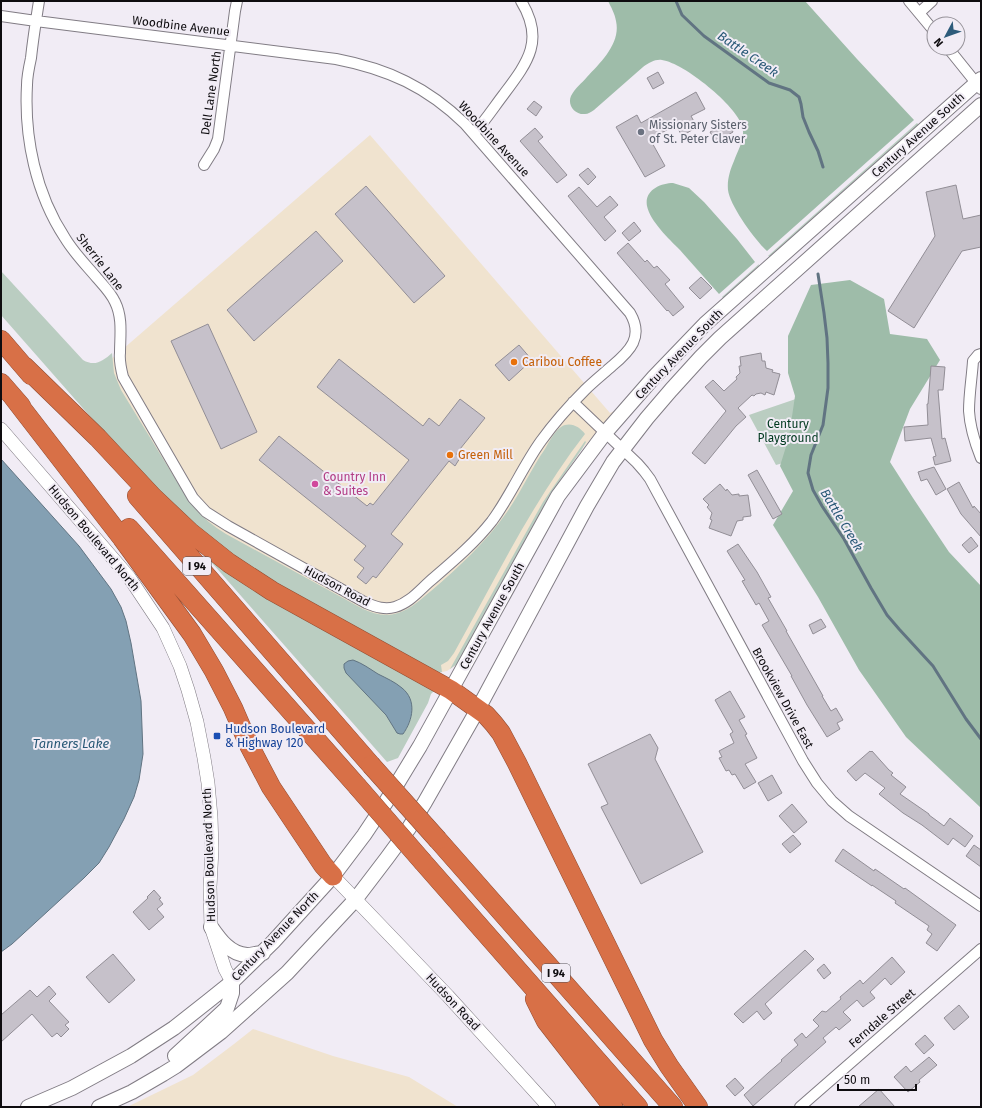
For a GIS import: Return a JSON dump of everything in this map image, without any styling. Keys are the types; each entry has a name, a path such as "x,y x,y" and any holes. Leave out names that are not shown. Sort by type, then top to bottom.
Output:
{"highway":[{"name":"I 94","path":"1,340 371,765 673,1107"},
{"path":"24,366 98,438 153,497 190,532 229,563 272,590 451,690 478,709 494,724 504,738 582,893 645,1024 670,1066 698,1107"},
{"name":"I 94","path":"7,390 638,1107"},
{"path":"7,390 122,538 192,634 214,671 233,708 248,744 272,787 323,865 333,876"},
{"path":"521,973 546,1021 613,1107"}],"main road":[{"name":"Century Avenue South","path":"451,690 558,496 605,433 654,377 705,324 979,84"},
{"name":"Century Avenue South","path":"478,709 613,462 646,418 720,338 981,105"},
{"name":"Century Avenue North","path":"28,1107 72,1088 131,1056 174,1028 232,982 263,953 333,876 364,836 420,746 451,690"},
{"path":"99,1107 132,1092 176,1066 228,1026 287,973 355,900 409,828 478,709"},
{"path":"211,927 221,941 236,952 247,955 263,953"},
{"path":"132,1092 181,1051 228,1008 232,993 232,982"}],"street":[{"name":"Sherrie Lane","path":"39,1 27,84 28,134 37,177 45,198 64,237 74,252 108,291 116,303 120,318 120,353"},
{"name":"Dell Lane North","path":"204,164 214,149 218,139 237,1"},
{"path":"474,133 521,72 532,47 532,25 528,12 521,1"},
{"path":"909,1 926,21"},
{"path":"919,13 932,1"},
{"name":"Woodbine Avenue","path":"1,16 336,59 378,70 404,80 431,96 474,133 625,306 634,319 636,334 630,348 621,359 573,402"},
{"path":"955,56 979,84"},
{"name":"Hudson Road","path":"120,353 120,366 123,377 194,498 206,512 228,526 366,603 383,608 396,606 406,601 454,561 481,534 493,520 540,442 556,420 573,402"},
{"path":"980,354 973,361 969,411 975,443 981,458"},
{"path":"573,402 622,449"},
{"name":"Hudson Boulevard North","path":"1,429 99,540 129,577 163,628 180,666 197,722 208,783 212,849 210,887 211,927 225,969 232,982"},
{"name":"Brookview Drive East","path":"622,449 641,467 650,480 817,783 832,801 849,816 981,906"},
{"name":"Hudson Road","path":"333,876 427,974 550,1107"},
{"name":"Ferndale Street","path":"800,1107 981,949"}],"shaded area":[{"path":"370,135 610,413 616,410 582,449 553,491 456,665 447,671 437,673 269,582 71,394"},
{"path":"253,1029 333,1056 409,1077 458,1107 127,1107 193,1075"}],"green space":[{"path":"608,1 805,1 914,120 767,251 756,239 738,213 733,205 728,190 730,171 743,135 742,126 738,118 720,97 696,77 672,63 662,60 654,61 643,67 591,112 581,114 575,111 571,106 571,96 609,52 616,37 617,29 615,18"},
{"path":"917,123 920,126 772,257 768,256"},
{"path":"673,183 689,188 704,202 755,262 719,294 660,230 649,212 647,200 654,188 663,184"},
{"path":"759,264 758,269 724,299 722,297"},
{"path":"1,271 83,360 95,363 112,353 114,373 121,390 187,498 204,518 226,534 363,609 376,614 394,614 412,606 472,554 507,512 535,464 558,429 564,425 571,425 578,427 585,434 548,486 515,541 454,653 448,661 441,665 442,672 437,673 231,558 139,472 1,315"},
{"path":"850,280 884,299 890,334 927,339 940,360 910,409 890,462 949,552 981,586 981,808 906,737 859,670 818,597 773,525 793,491 780,466 789,437 795,396 788,373 788,336 811,285"},
{"name":"Century Playground","path":"828,388 811,455 776,465 749,415"},
{"path":"585,441 586,442 582,449 540,513 457,664 450,669 543,502"},
{"path":"191,539 435,690 431,694 428,703 398,758 387,762"}],"water":[{"name":"Tanners Lake","path":"1,459 79,546 111,589 121,607 131,643 141,701 143,754 139,780 134,797 124,819 99,863 12,944 1,952"},
{"path":"353,660 363,664 393,682 407,693 412,704 412,710 409,723 403,734 397,733 386,715 346,673 344,664"}],"building":[{"path":"658,72 664,83 653,89 647,78"},
{"name":"Missionary Sisters of St. Peter Claver","path":"696,92 705,109 691,116 697,127 682,136 676,125 650,139 665,166 645,177 616,127 637,115 641,123"},
{"path":"534,101 542,107 536,116 527,109"},
{"path":"728,122 733,132 716,142 710,132"},
{"path":"535,128 543,137 538,141 567,175 557,183 520,141"},
{"path":"588,168 596,177 588,185 579,175"},
{"path":"956,185 963,219 981,215 981,247 962,251 914,328 888,311 935,236 926,192"},
{"path":"366,186 445,276 414,303 335,214"},
{"path":"579,187 597,207 610,196 618,205 604,217 616,231 605,241 568,196"},
{"path":"634,222 641,231 629,241 622,233"},
{"path":"316,231 343,261 254,341 227,310"},
{"path":"628,243 645,262 647,260 654,268 657,266 670,280 665,284 684,307 673,316 617,253"},
{"path":"701,277 712,288 700,299 689,288"},
{"path":"208,324 257,432 221,449 171,341"},
{"name":"Caribou Coffee","path":"519,345 532,360 509,381 495,365"},
{"path":"761,353 762,361 765,361 766,368 773,370 772,372 780,374 774,395 766,392 765,395 761,393 754,396 752,395 738,408 746,417 736,426 705,464 692,453 726,411 705,387 713,380 724,391 737,379 736,377 740,373 740,357"},
{"name":"Country Inn & Suites","path":"339,359 423,426 429,418 439,426 460,399 485,418 456,454 460,458 455,466 449,461 391,534 403,544 376,578 373,576 366,584 357,577 364,568 354,560 366,546 259,460 279,436 367,506 370,503 373,505 409,460 317,387"},
{"path":"931,366 945,367 943,390 938,390 942,439 945,438 951,461 935,465 933,457 936,456 931,438 905,441 904,427 928,425 927,404"},
{"path":"934,467 946,489 936,495 927,479 921,481 918,472"},
{"path":"757,470 782,514 773,519 748,475"},
{"path":"959,482 973,508 974,506 981,514 981,537 961,514 947,489"},
{"path":"720,484 732,495 748,495 751,516 743,517 743,520 737,521 731,536 709,528 712,520 710,519 712,513 707,507 709,505 703,499"},
{"path":"971,537 978,546 969,553 962,545"},
{"path":"738,544 757,572 771,597 768,598 822,696 831,711 836,708 843,720 837,723 840,729 827,737 807,705 762,625 769,621 759,603 756,605 742,581 745,580 727,551"},
{"path":"821,619 826,627 813,634 809,625"},
{"path":"730,691 745,717 739,720 747,734 745,735 757,758 745,764 756,782 744,789 735,774 732,775 729,770 726,771 719,758 722,757 719,751 734,743 730,734 733,732 715,700"},
{"path":"650,734 658,748 655,759 703,852 641,884 601,807 608,804 588,764"},
{"path":"870,751 872,751 893,773 891,775 906,787 900,794 944,826 950,818 973,836 965,847 953,838 948,845 922,825 903,813 879,794 885,788 865,773 856,781 847,771"},
{"path":"772,775 782,793 768,801 758,783"},
{"path":"792,804 807,822 794,833 779,816"},
{"path":"793,835 801,844 790,853 782,844"},
{"path":"974,845 981,850 981,867 966,856"},
{"path":"843,849 874,871 875,869 904,889 905,888 956,925 937,951 926,943 932,934 927,930 929,926 895,903 896,901 835,861"},
{"path":"154,890 161,898 159,899 163,904 157,909 164,917 149,930 133,912"},
{"path":"805,950 814,959 765,1004 772,1013 764,1020 757,1011 743,1023 734,1014"},
{"path":"113,954 135,980 109,1003 86,977"},
{"path":"892,957 905,972 891,985 885,978 870,992 875,998 863,1007 857,1000 843,1012 851,1020 839,1030 836,1027 823,1038 826,1042 753,1106 744,1095 798,1045 794,1040 802,1033 806,1038 819,1026 813,1020 822,1011 826,1012 841,999 840,997 860,980 863,984"},
{"path":"824,964 831,973 824,979 817,970"},
{"path":"49,986 56,994 49,1001 69,1022 65,1025 69,1029 61,1037 57,1033 52,1037 32,1014 1,1042 1,1015 30,990 37,997"},
{"path":"959,1005 969,1017 954,1030 944,1018"},
{"path":"925,1035 934,1045 924,1054 915,1044"},
{"path":"929,1057 937,1065 919,1080 920,1082 908,1092 894,1077 906,1066 911,1072"},
{"path":"735,1078 744,1088 735,1096 726,1086"},
{"path":"879,1089 895,1107 858,1107"}],"waterway":[{"name":"Battle Creek","path":"676,1 682,15 704,36 769,83 790,90 799,97 803,117 818,151 823,167"},
{"name":"Battle Creek","path":"818,274 827,338 828,388 823,425 811,455 808,473 813,490 844,539 887,615 933,666 966,719 981,739"}],"place":[{"name":"Missionary Sisters of St. Peter Claver","path":"641,132"},
{"name":"Caribou Coffee","path":"514,362"},
{"name":"Green Mill","path":"450,455"},
{"name":"Country Inn & Suites","path":"315,484"},
{"name":"Hudson Boulevard & Highway 120","path":"217,736"}]}
